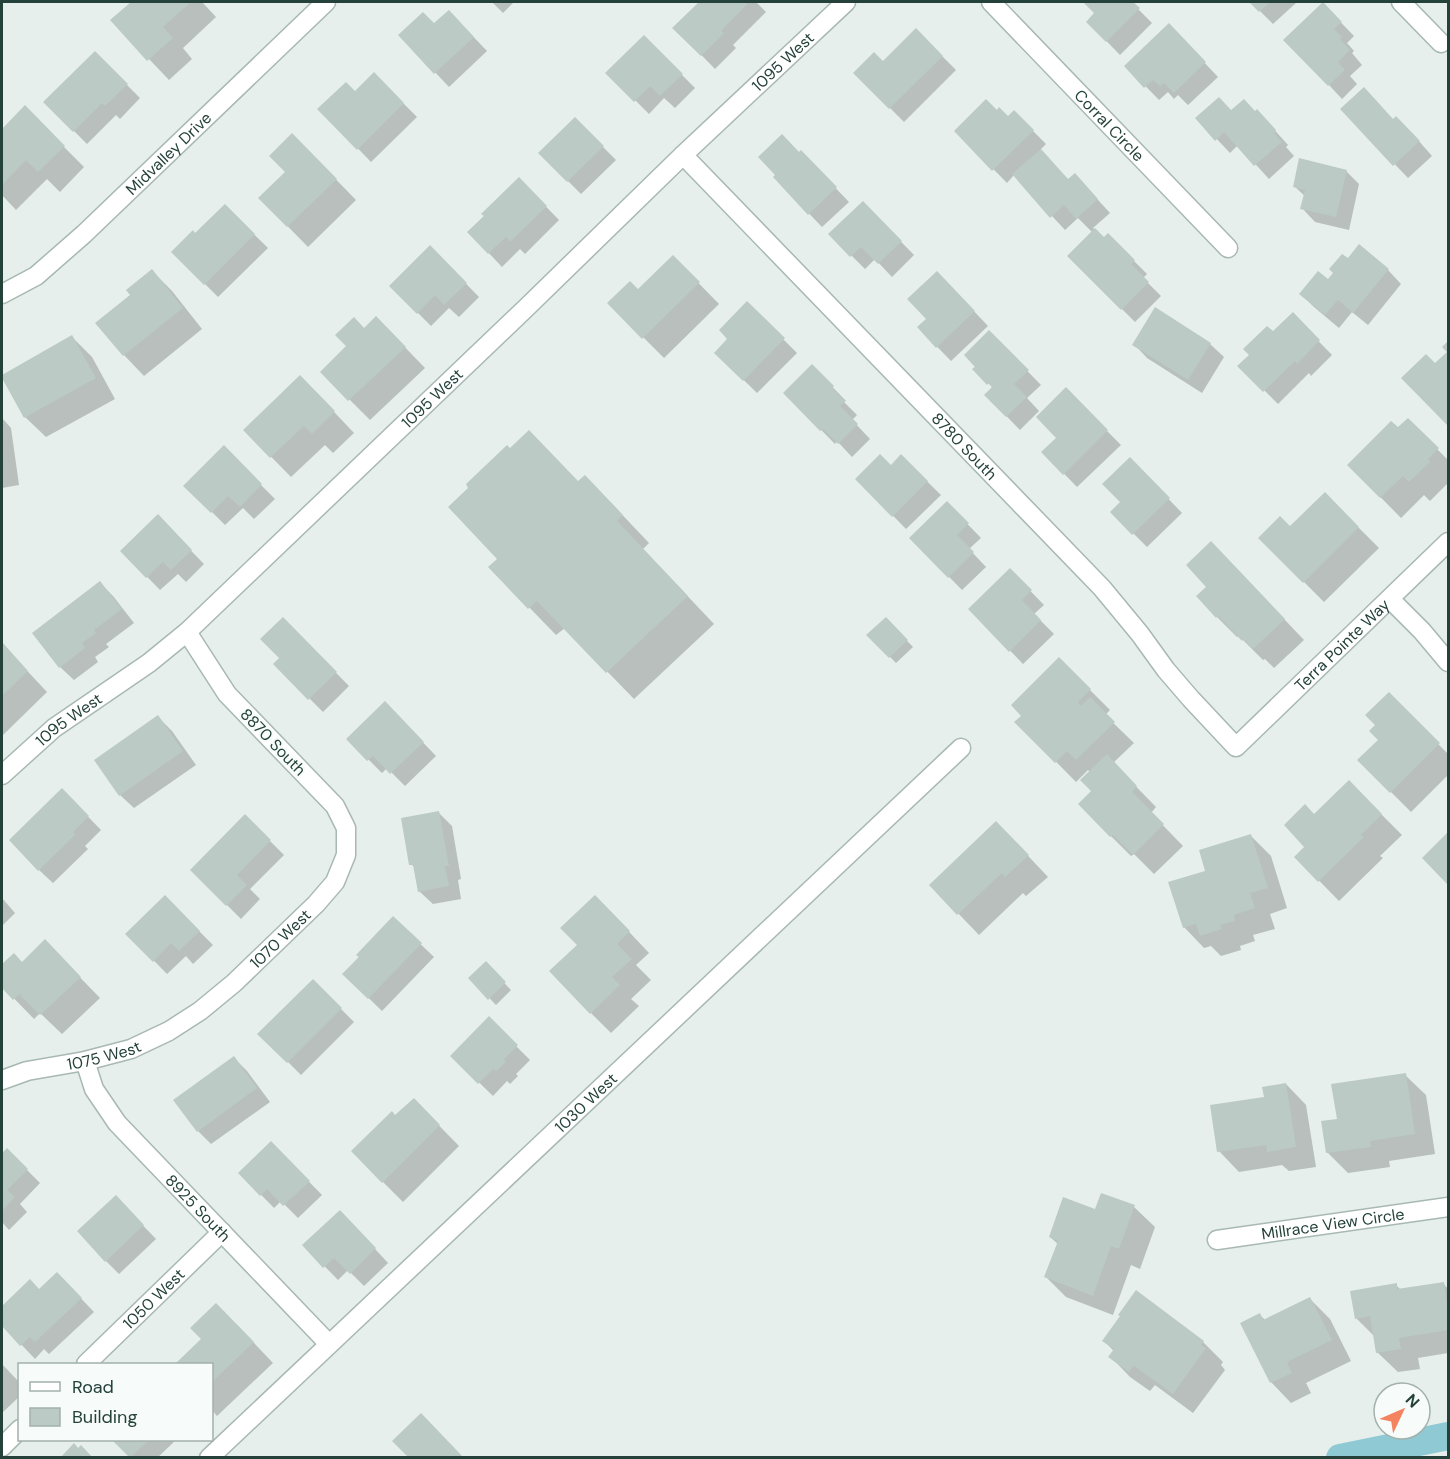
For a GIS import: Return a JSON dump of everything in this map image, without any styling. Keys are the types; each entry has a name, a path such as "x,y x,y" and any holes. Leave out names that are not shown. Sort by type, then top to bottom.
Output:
{"street":[{"name":"Midvalley Drive","path":"2,294 36,276 84,234 326,2"},
{"name":"1095 West","path":"2,776 54,728 149,663 187,632 683,155 846,2"},
{"name":"Corral Circle","path":"991,2 1228,248"},
{"path":"1401,2 1441,43"},
{"name":"8780 South","path":"683,155 1102,588 1166,670 1236,747"},
{"name":"Terra Pointe Way","path":"1236,747 1449,542"},
{"path":"1390,599 1449,662"},
{"name":"8870 South","path":"187,632 227,694 335,806 346,828 346,855"},
{"name":"1030 West","path":"208,1458 961,748"},
{"name":"1070 West","path":"200,1011 234,983 336,882 346,855"},
{"name":"1075 West","path":"2,1080 27,1071 85,1061 131,1049 169,1031 200,1011"},
{"name":"8925 South","path":"85,1061 94,1089 117,1123 329,1344"},
{"name":"Millrace View Circle","path":"1217,1240 1449,1207"},
{"name":"1050 West","path":"88,1363 222,1232"},
{"path":"2,1447 18,1432"}],"building":[{"path":"131,2 191,2 163,27 173,38 147,61 110,20"},
{"path":"699,2 749,2 721,31 724,33 701,56 672,28"},
{"path":"1083,2 1133,2 1140,8 1106,42 1086,22 1094,13"},
{"path":"1249,2 1270,2 1259,12"},
{"path":"1323,2 1342,22 1334,29 1350,50 1338,62 1345,70 1328,86 1283,40"},
{"path":"449,10 474,37 434,74 398,35 423,12 434,23"},
{"path":"1169,23 1206,62 1174,93 1164,83 1160,86 1153,80 1144,88 1124,66"},
{"path":"916,28 943,56 889,109 853,73 874,52 883,61"},
{"path":"644,35 683,74 660,96 650,86 634,102 605,73"},
{"path":"95,51 128,84 105,106 102,103 73,132 43,102"},
{"path":"374,72 404,103 357,150 317,109 346,82 355,91"},
{"path":"1364,87 1393,119 1396,116 1420,141 1393,166 1340,109"},
{"path":"1219,97 1231,110 1244,99 1255,111 1257,109 1276,130 1274,133 1282,142 1254,166 1224,132 1215,141 1195,118"},
{"path":"986,99 997,110 999,107 1008,116 1014,110 1034,130 992,171 954,131"},
{"path":"25,105 65,146 38,172 26,160 2,185 2,129"},
{"path":"575,117 604,146 567,182 538,153"},
{"path":"292,133 337,179 287,227 258,198 285,172 269,156"},
{"path":"782,134 837,187 808,215 758,157"},
{"path":"1041,149 1068,179 1075,173 1098,199 1076,219 1064,205 1050,218 1012,174"},
{"path":"1299,158 1347,170 1336,217 1300,209 1305,190 1293,187"},
{"path":"519,177 547,206 510,242 506,237 488,254 467,232 484,216 481,214"},
{"path":"863,201 902,241 878,264 861,247 850,257 828,234"},
{"path":"225,204 255,234 204,285 171,252 193,230 195,233"},
{"path":"1095,228 1104,237 1108,233 1135,260 1131,264 1149,282 1121,310 1067,256"},
{"path":"1359,244 1389,269 1353,313 1338,300 1325,315 1299,294 1318,271 1328,279 1333,273 1329,269 1342,254 1348,258"},
{"path":"430,245 467,283 444,305 435,295 417,314 389,286"},
{"path":"673,255 700,282 642,339 607,303 630,281 638,289"},
{"path":"152,269 183,308 123,356 95,323 130,295 126,290"},
{"path":"937,271 975,311 936,348 917,327 926,319 907,299"},
{"path":"747,301 785,338 743,381 714,353 727,339 719,330"},
{"path":"1155,307 1211,343 1188,380 1132,345"},
{"path":"1293,312 1320,340 1297,364 1295,361 1263,392 1237,366 1249,355 1243,349 1267,326 1273,331"},
{"path":"376,316 406,347 348,401 320,372 346,346 335,335 354,317 364,328"},
{"path":"989,330 1029,370 1014,384 1027,397 1006,417 984,395 992,387 989,383 987,385 972,369 975,367 964,355"},
{"path":"72,335 96,378 24,418 2,375"},
{"path":"1448,341 1448,426 1401,378 1426,354 1435,363 1447,352 1442,347"},
{"path":"812,364 834,386 832,388 845,401 840,406 858,424 838,444 823,429 820,431 783,393"},
{"path":"300,375 335,411 312,434 304,426 270,458 243,430"},
{"path":"1066,387 1108,430 1063,475 1041,452 1056,438 1036,417"},
{"path":"1408,418 1439,448 1428,459 1430,462 1409,482 1403,476 1380,498 1347,465 1391,421 1398,427"},
{"path":"529,430 578,481 585,475 623,515 617,521 688,596 606,673 537,601 528,609 488,567 497,559 448,507 468,488 466,484 507,445 510,448"},
{"path":"224,445 262,484 240,507 228,496 211,513 183,486"},
{"path":"880,454 891,465 901,454 928,481 892,517 855,479"},
{"path":"1130,457 1170,498 1132,535 1110,512 1120,502 1102,484"},
{"path":"1325,492 1359,527 1303,583 1258,538 1280,516 1290,526"},
{"path":"947,501 969,523 957,535 974,552 948,578 909,538"},
{"path":"158,514 192,550 171,570 163,562 146,578 120,551"},
{"path":"1211,541 1285,619 1253,649 1218,616 1216,618 1196,596 1206,587 1186,565"},
{"path":"1010,568 1032,590 1022,600 1041,620 1009,652 968,609"},
{"path":"100,581 122,609 94,630 96,633 82,643 85,648 59,668 32,633"},
{"path":"283,617 337,672 308,700 273,664 279,658 260,639"},
{"path":"886,617 908,640 889,658 866,635"},
{"path":"2,642 28,671 2,696"},
{"path":"1059,657 1091,689 1078,702 1081,706 1090,697 1115,722 1076,760 1067,751 1055,763 1014,722 1021,716 1011,705"},
{"path":"1389,692 1440,743 1390,793 1357,760 1378,740 1369,731 1375,725 1365,715"},
{"path":"385,701 424,742 390,774 373,756 367,761 346,739"},
{"path":"158,715 183,751 119,796 94,760"},
{"path":"1107,754 1137,786 1132,792 1164,824 1133,855 1113,835 1110,837 1078,804 1091,791 1080,780"},
{"path":"1349,780 1382,814 1361,835 1364,837 1318,882 1294,857 1304,847 1284,825 1305,804 1314,814"},
{"path":"62,788 89,816 73,832 75,835 38,871 9,840"},
{"path":"439,811 449,866 445,866 449,886 418,892 413,865 409,865 401,818"},
{"path":"245,814 271,840 237,875 247,885 226,906 190,870"},
{"path":"996,821 1029,855 1005,877 1002,873 957,915 929,885"},
{"path":"1448,832 1448,885 1422,858"},
{"path":"1251,834 1268,888 1250,893 1255,908 1234,915 1235,921 1220,925 1222,929 1200,936 1196,924 1183,928 1168,882 1205,871 1199,850"},
{"path":"165,895 200,931 179,951 171,943 153,962 125,934"},
{"path":"595,895 630,931 617,944 632,959 612,977 620,985 590,1014 549,971 577,945 560,928"},
{"path":"393,916 422,943 368,999 342,974 359,957 356,955"},
{"path":"45,939 81,977 40,1015 19,994 13,1000 2,988 2,964 14,953 22,962"},
{"path":"486,961 506,982 488,1000 468,978"},
{"path":"313,979 342,1008 287,1063 257,1034"},
{"path":"489,1016 518,1045 504,1059 506,1062 496,1071 493,1069 478,1084 450,1056"},
{"path":"234,1056 257,1088 197,1132 173,1100"},
{"path":"1406,1073 1415,1134 1370,1141 1371,1147 1326,1153 1321,1121 1337,1119 1331,1084"},
{"path":"1286,1083 1296,1147 1267,1152 1266,1145 1217,1152 1210,1105 1264,1097 1262,1087"},
{"path":"414,1098 440,1125 382,1183 351,1151 392,1111 395,1115"},
{"path":"271,1141 310,1181 283,1206 267,1189 260,1196 238,1173"},
{"path":"7,1148 28,1169 7,1190 15,1197 2,1211 2,1153"},
{"path":"1101,1193 1135,1205 1119,1249 1111,1246 1093,1296 1044,1277 1058,1241 1049,1237 1063,1197 1095,1209"},
{"path":"116,1195 144,1225 105,1262 77,1231"},
{"path":"340,1210 376,1248 350,1274 334,1258 323,1268 302,1245"},
{"path":"57,1272 82,1298 35,1342 30,1337 20,1346 2,1326 2,1306 30,1279 39,1289"},
{"path":"1444,1282 1448,1330 1399,1338 1401,1349 1376,1353 1370,1316 1355,1319 1350,1291 1397,1283 1397,1289"},
{"path":"1136,1290 1204,1341 1201,1345 1206,1348 1173,1394 1134,1366 1129,1372 1108,1357 1114,1349 1102,1341"},
{"path":"1310,1297 1332,1340 1287,1362 1292,1373 1270,1383 1240,1323 1260,1313 1263,1320"},
{"path":"216,1303 254,1342 213,1381 213,1363 176,1363 201,1339 190,1328"},
{"path":"421,1413 464,1458 409,1458 392,1441"},
{"path":"113,1441 148,1441 130,1458"},
{"path":"74,1443 78,1448 81,1445 93,1458 60,1458"}],"waterway":[{"path":"1340,1458 1448,1436"}]}
